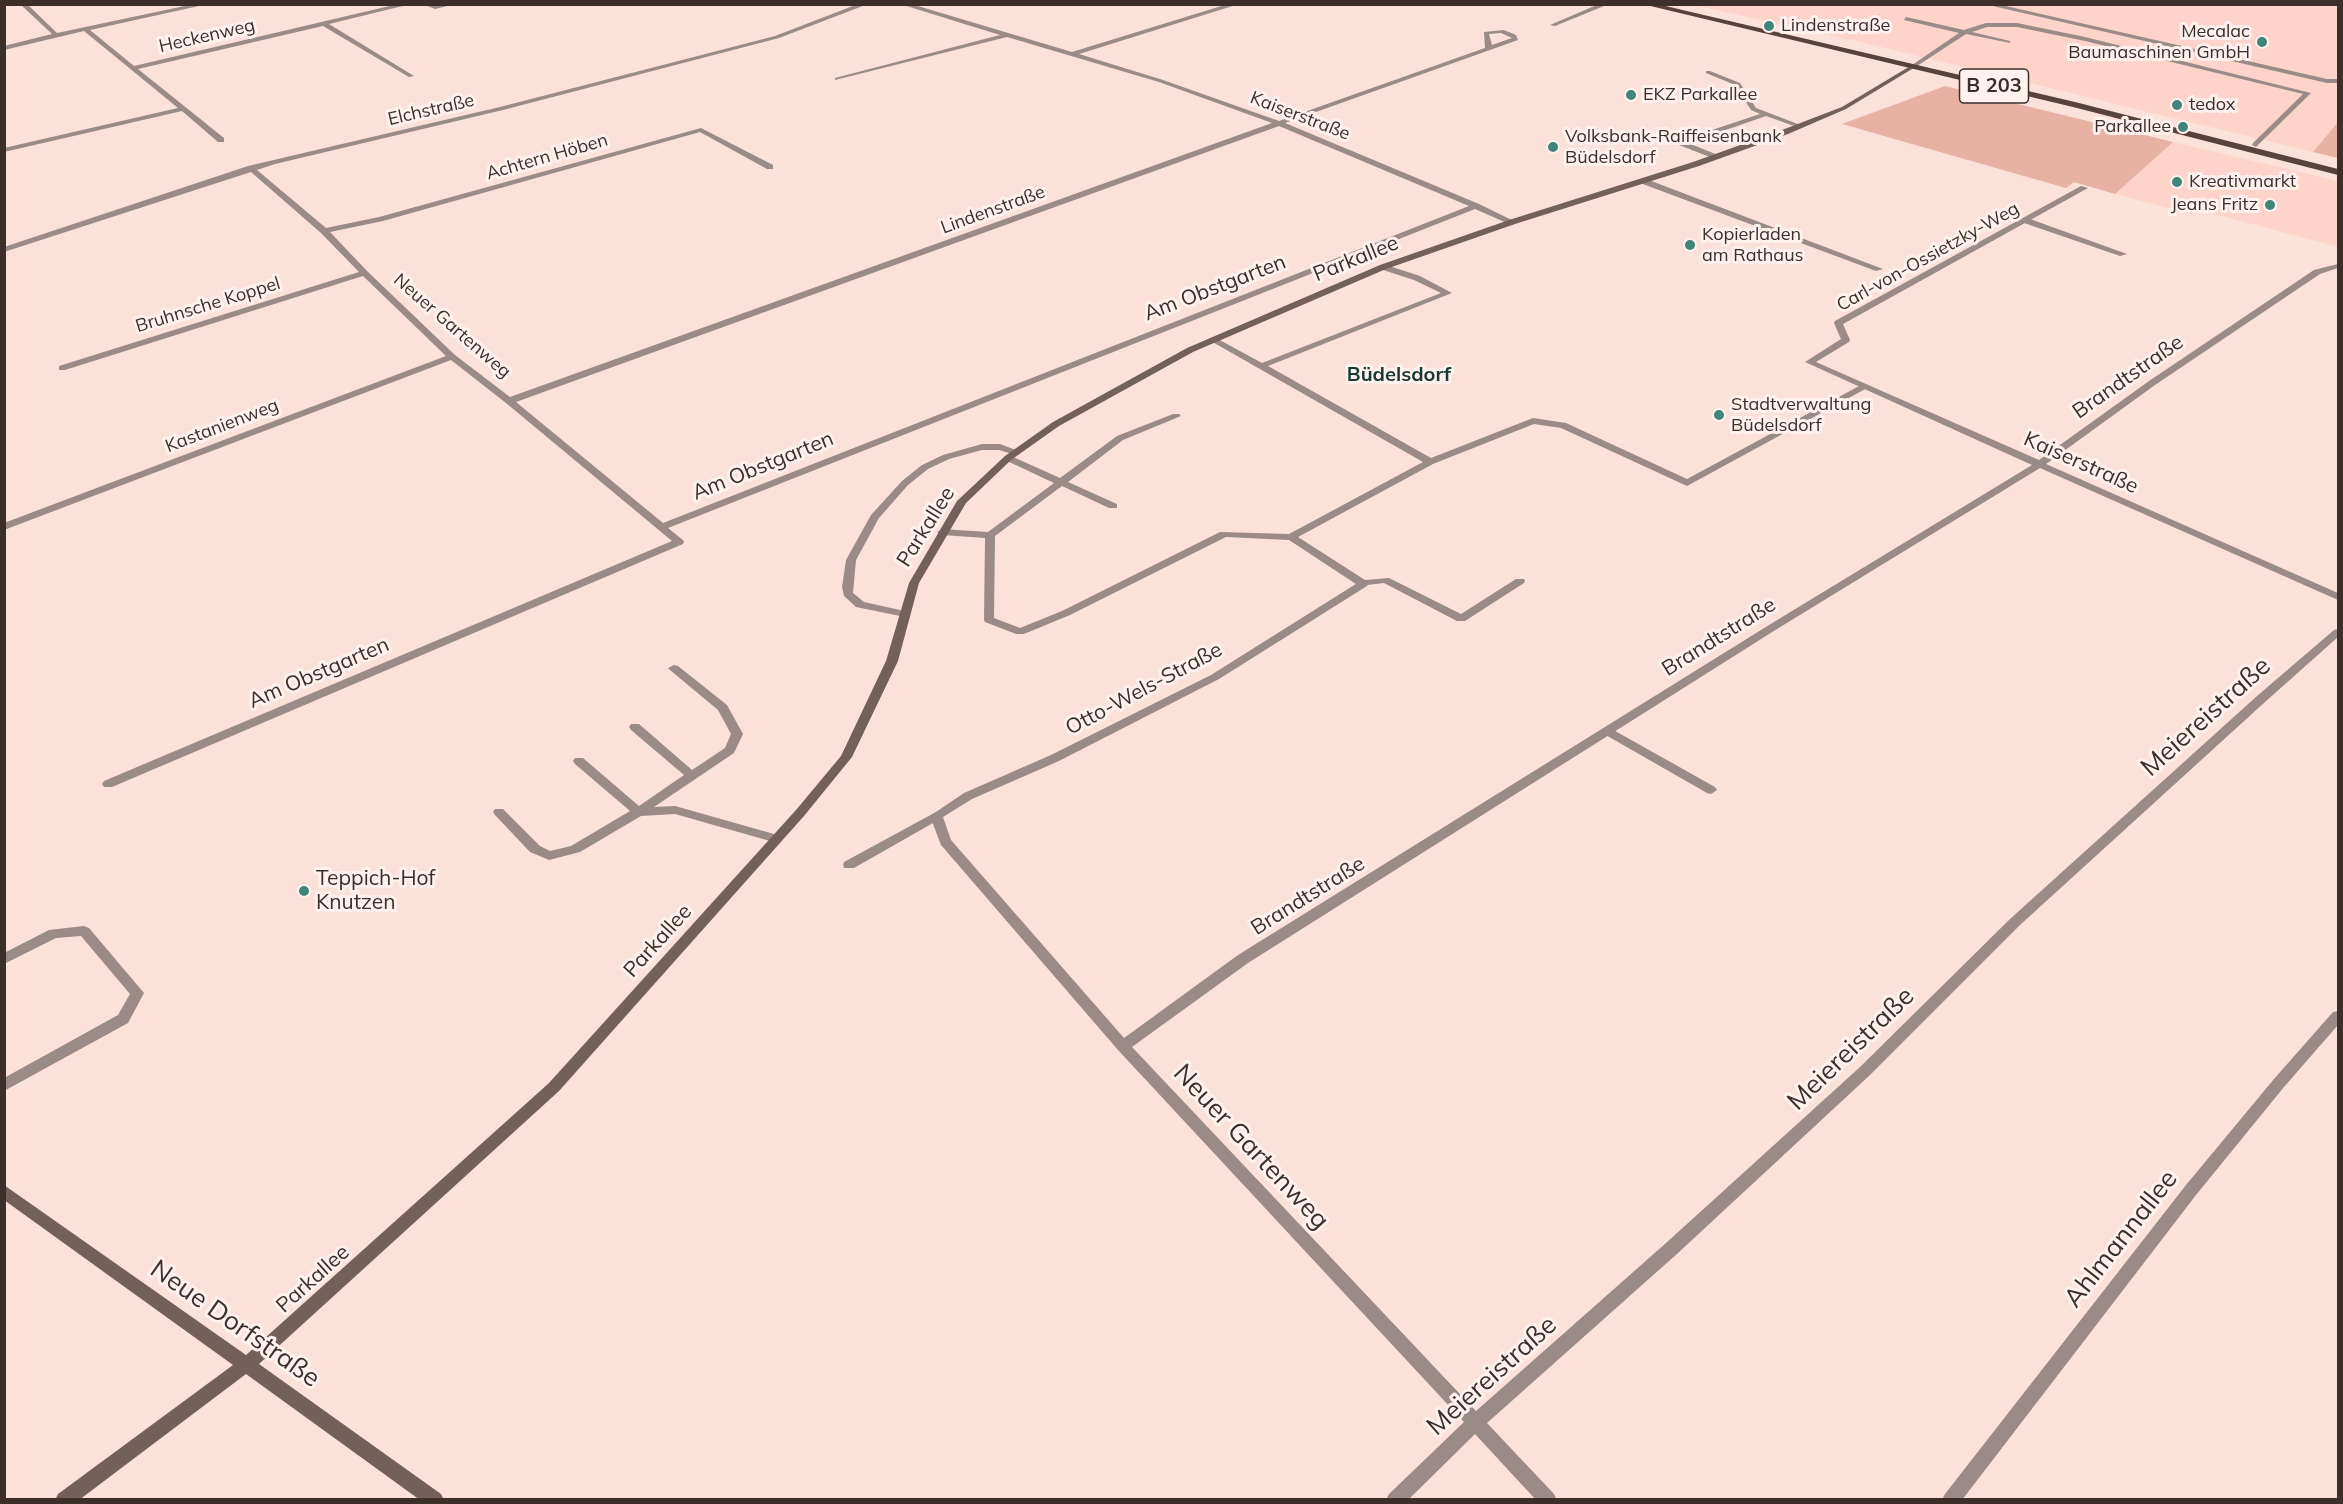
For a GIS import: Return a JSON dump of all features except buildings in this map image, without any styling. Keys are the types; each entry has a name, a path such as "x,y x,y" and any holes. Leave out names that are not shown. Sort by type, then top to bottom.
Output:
{"main road":[{"name":"B 203","path":"1645,4 2075,105 2338,172"},
{"name":"B 203","path":"2075,105 2139,117 2338,164"}],"street":[{"path":"23,4 56,35"},
{"path":"4,48 205,4"},
{"name":"Heckenweg","path":"133,68 408,4"},
{"path":"425,4 435,8 453,4"},
{"name":"Elchstraße","path":"4,250 251,168 501,109 777,37 865,4"},
{"name":"Kaiserstraße","path":"903,4 1161,81 1297,130 1512,222"},
{"path":"1072,54 1236,4"},
{"path":"1553,25 1606,4"},
{"path":"1987,4 2327,81 2338,81"},
{"path":"1906,19 2008,42"},
{"path":"324,24 411,76"},
{"path":"1914,66 1965,32 1986,25 2017,25 2085,39 2308,93 2256,145"},
{"path":"86,30 221,140"},
{"name":"Lindenstraße","path":"509,401 1516,39 1502,31 1486,33 1490,46 1487,49"},
{"path":"837,80 1006,35"},
{"name":"Parkallee","path":"64,1500 247,1364 554,1087 777,839 846,757 892,661 914,583 942,532 962,501 1012,455 1056,424 1190,350 1213,340 1383,267 1512,222 1715,157 1799,126 1844,108 1914,66"},
{"path":"1708,72 1738,84 1753,109 1799,126"},
{"path":"4,150 183,110"},
{"path":"1715,157 1682,143 1766,114"},
{"name":"Achtern Höben","path":"324,231 380,219 701,129 770,167"},
{"name":"Neuer Gartenweg","path":"251,168 324,231 364,273 452,357 662,527"},
{"path":"1642,181 1879,269"},
{"name":"Carl-von-Ossietzky-Weg","path":"1809,362 1846,340 1838,323 2085,189"},
{"name":"Am Obstgarten","path":"108,784 679,542 662,527 1476,206"},
{"path":"2027,221 2123,254"},
{"name":"Brandtstraße","path":"1123,1046 1243,959 1773,627 2040,464 2152,383 2317,272 2338,266"},
{"path":"1261,366 1448,294 1417,278 1383,267"},
{"name":"Bruhnsche Koppel","path":"62,368 364,273"},
{"path":"1213,340 1430,462"},
{"name":"Kastanienweg","path":"4,527 452,357"},
{"name":"Kaiserstraße","path":"1809,362 2338,597"},
{"path":"1291,537 1430,462 1533,421 1563,425 1687,483 1864,387"},
{"path":"942,532 990,535 1120,438 1176,416"},
{"path":"905,614 860,605 848,594 847,587 851,560 875,517 905,483 926,467 946,457 982,447 1000,447 1063,482 1113,506"},
{"path":"990,535 989,620 1020,632 1066,614 1224,534 1291,537 1363,584 1386,580 1461,619 1520,581"},
{"name":"Otto-Wels-Straße","path":"849,865 968,796 1055,758 1215,677 1363,584"},
{"name":"Meiereistraße","path":"1395,1500 1477,1421 1672,1248 1865,1071 2015,922 2338,632"},
{"path":"499,812 535,849 549,856 575,849 638,812 730,750 737,734 723,708 674,668"},
{"path":"635,727 692,776"},
{"path":"1608,731 1711,790"},
{"path":"579,761 638,812 675,810 777,839"},
{"name":"Neuer Gartenweg","path":"936,816 945,842 1123,1046 1477,1421 1548,1500"},
{"path":"4,958 54,933 84,931 137,993 123,1019 4,1085"},
{"name":"Ahlmannallee","path":"1951,1500 2191,1190 2279,1083 2335,1026"},
{"name":"Neue Dorfstraße","path":"4,1191 435,1500"}],"shaded area":[{"path":"1694,5 2338,5 2338,122 2313,152 1869,44"},
{"path":"1945,86 2173,142 2115,194 2074,182 2066,188 1842,124"},
{"path":"2338,122 2338,158 2313,152"},
{"path":"2173,142 2338,181 2338,247 2196,209 2191,214 2115,194"}],"place":[{"name":"Lindenstraße","path":"1769,26"},
{"name":"Mecalac Baumaschinen GmbH","path":"2262,42"},
{"name":"EKZ Parkallee","path":"1631,95"},
{"name":"tedox","path":"2177,105"},
{"name":"Parkallee","path":"2183,127"},
{"name":"Volksbank-Raiffeisenbank Büdelsdorf","path":"1553,147"},
{"name":"Kreativmarkt","path":"2177,182"},
{"name":"Jeans Fritz","path":"2270,205"},
{"name":"Kopierladen am Rathaus","path":"1690,245"},
{"name":"Stadtverwaltung Büdelsdorf","path":"1719,415"},
{"name":"Teppich-Hof Knutzen","path":"304,891"}],"district":[{"name":"Büdelsdorf","path":"1399,375"}]}
